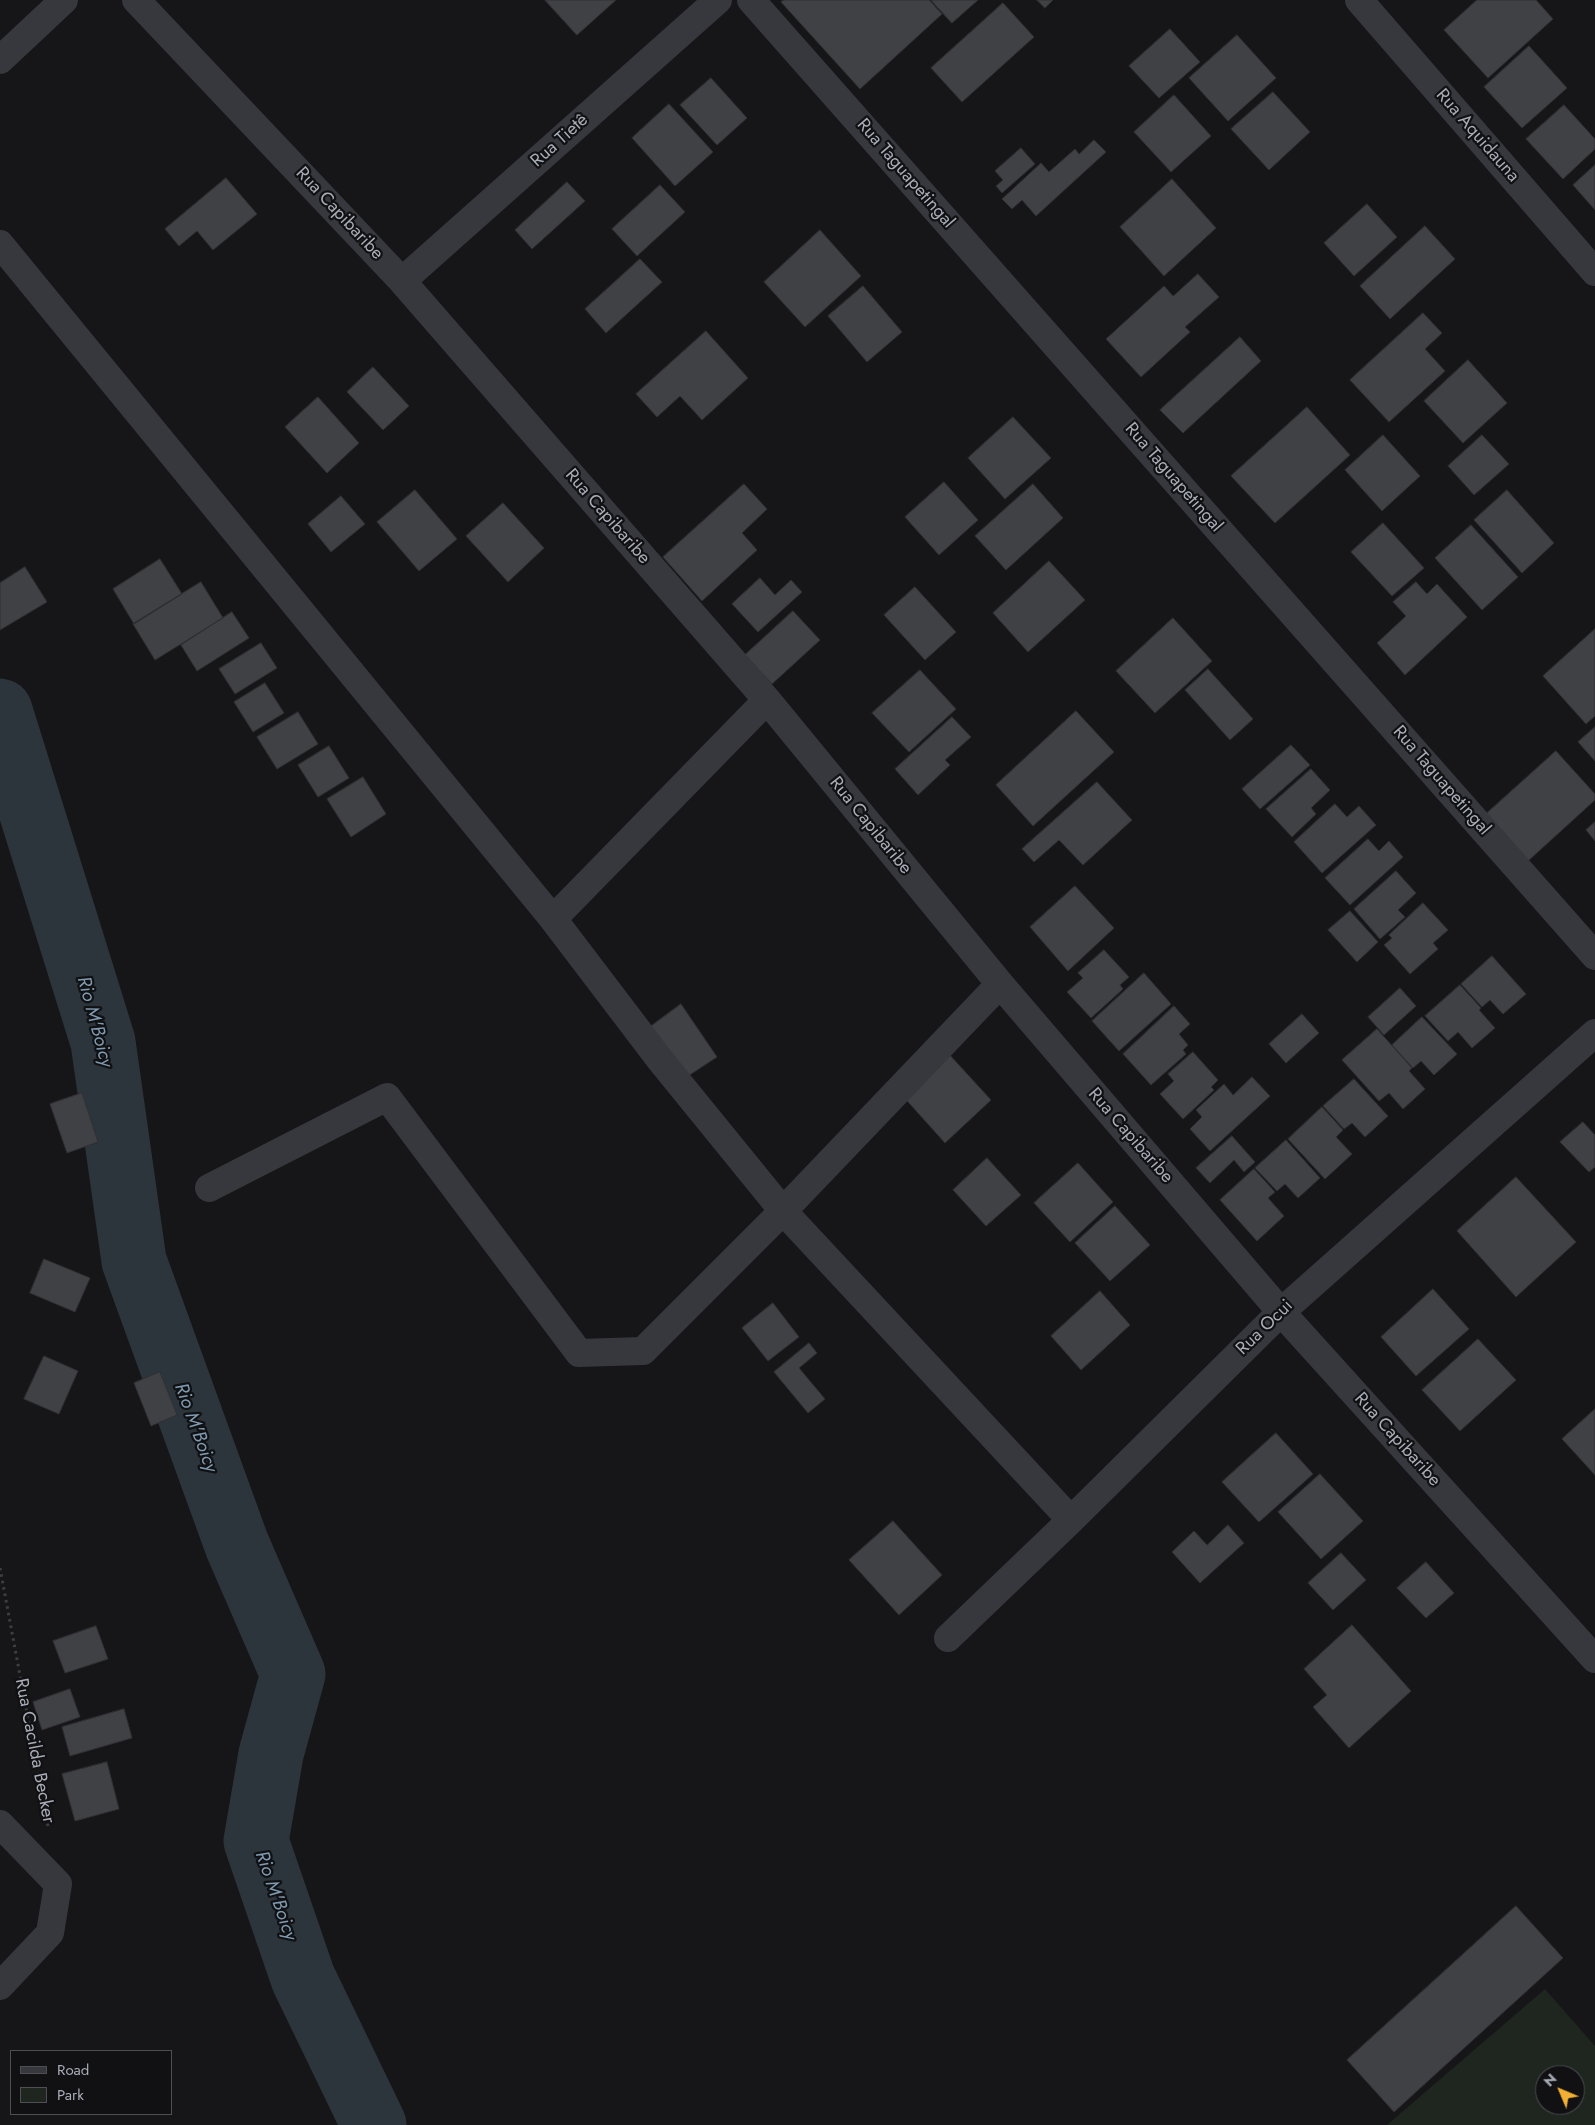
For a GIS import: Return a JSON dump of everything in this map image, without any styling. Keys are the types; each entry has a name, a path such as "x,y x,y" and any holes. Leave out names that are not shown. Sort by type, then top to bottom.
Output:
{"street":[{"path":"0,60 64,0"},
{"name":"Rua Capibaribe","path":"136,0 402,281 767,700 1000,984 1281,1312 1595,1659"},
{"name":"Rua Tietê","path":"402,281 718,0"},
{"name":"Rua Taguapetingal","path":"751,0 1595,956"},
{"name":"Rua Aquidauna","path":"1359,0 1595,272"},
{"path":"0,244 554,919 661,1061 784,1211 1071,1520"},
{"path":"554,919 767,700"},
{"path":"209,1188 387,1097 579,1353 643,1351 784,1211 1000,984"},
{"name":"Rua Ocui","path":"948,1638 1071,1520 1281,1312 1595,1033"},
{"path":"0,1824 58,1884 50,1933 0,1986"}],"path":[{"name":"Rua Cacilda Becker","path":"0,1568 58,1884"}],"green space":[{"path":"1545,1989 1595,2046 1595,2125 1387,2125"}],"building":[{"path":"545,0 616,0 577,35"},
{"path":"784,0 929,0 942,14 860,89 781,2"},
{"path":"931,0 978,0 952,23"},
{"path":"1037,0 1053,0 1045,8"},
{"path":"1477,0 1536,0 1553,19 1488,78 1444,30"},
{"path":"1003,3 1034,37 962,102 931,68"},
{"path":"1170,29 1200,62 1159,98 1129,66"},
{"path":"1237,35 1276,78 1228,121 1189,78"},
{"path":"1529,46 1567,88 1522,128 1484,87"},
{"path":"711,78 747,118 717,145 680,105"},
{"path":"1273,92 1310,132 1269,170 1231,129"},
{"path":"1174,95 1211,136 1171,172 1134,132"},
{"path":"669,104 713,152 675,186 632,138"},
{"path":"1564,105 1595,139 1595,149 1563,179 1526,139"},
{"path":"1094,140 1106,152 1036,216 1022,200 1012,209 1002,199 1041,163 1049,172 1075,149 1079,154"},
{"path":"1021,148 1035,164 1002,193 996,186 1003,180 995,171"},
{"path":"1595,165 1595,210 1573,185"},
{"path":"226,178 257,214 213,250 197,231 179,246 165,229"},
{"path":"1172,179 1216,228 1164,276 1120,227"},
{"path":"567,182 585,201 532,249 515,230"},
{"path":"660,185 685,212 637,256 612,229"},
{"path":"1367,204 1397,237 1354,276 1324,243"},
{"path":"1425,226 1455,259 1390,319 1360,286"},
{"path":"820,230 861,276 805,327 764,282"},
{"path":"640,259 662,282 606,333 585,309"},
{"path":"1198,274 1219,297 1185,327 1190,332 1141,377 1106,339 1164,286 1173,296"},
{"path":"863,286 902,332 867,362 828,316"},
{"path":"1423,313 1442,333 1425,349 1445,371 1389,422 1350,380"},
{"path":"706,331 748,378 702,420 680,396 657,417 636,394"},
{"path":"1240,337 1261,361 1183,433 1160,410"},
{"path":"1468,360 1507,403 1463,443 1424,401"},
{"path":"373,367 409,406 383,430 347,392"},
{"path":"318,397 359,443 327,473 285,427"},
{"path":"1307,407 1350,455 1275,523 1231,476"},
{"path":"1013,417 1051,458 1005,499 968,458"},
{"path":"1383,435 1420,476 1382,511 1345,470"},
{"path":"1482,435 1509,464 1474,495 1448,466"},
{"path":"944,482 978,520 939,555 905,517"},
{"path":"744,484 767,509 742,533 757,550 702,601 663,557"},
{"path":"1033,484 1063,518 1006,570 975,536"},
{"path":"415,490 457,539 419,571 377,522"},
{"path":"1507,490 1554,543 1522,573 1474,520"},
{"path":"341,496 365,524 331,552 308,524"},
{"path":"503,503 544,548 508,582 466,536"},
{"path":"1383,523 1424,568 1392,596 1351,552"},
{"path":"1471,525 1518,577 1482,610 1435,558"},
{"path":"160,559 182,594 134,624 113,589"},
{"path":"1049,561 1085,600 1028,652 993,613"},
{"path":"25,567 47,602 0,630 0,583"},
{"path":"760,578 775,595 791,580 802,592 758,632 732,604"},
{"path":"201,582 223,618 155,660 133,624"},
{"path":"1416,582 1427,594 1437,584 1467,617 1405,675 1377,643 1406,616 1393,602"},
{"path":"915,587 956,632 925,660 884,615"},
{"path":"793,611 820,640 772,684 745,655"},
{"path":"232,612 249,638 197,671 181,645"},
{"path":"1173,618 1212,661 1155,713 1116,671"},
{"path":"1595,629 1595,716 1586,724 1543,676"},
{"path":"261,643 277,668 235,694 219,669"},
{"path":"1208,669 1253,719 1230,740 1185,690"},
{"path":"920,670 956,709 909,752 872,713"},
{"path":"265,683 284,713 253,732 234,702"},
{"path":"1076,711 1114,752 1033,826 996,785"},
{"path":"298,712 318,744 277,769 257,737"},
{"path":"952,717 971,737 945,760 950,765 918,795 895,769"},
{"path":"1595,727 1595,761 1578,742"},
{"path":"1291,745 1310,765 1260,809 1242,789"},
{"path":"329,746 349,778 318,797 298,765"},
{"path":"1556,751 1595,794 1595,800 1528,861 1486,814"},
{"path":"1311,769 1330,790 1311,808 1316,814 1292,837 1266,809"},
{"path":"363,777 386,814 351,837 327,799"},
{"path":"1097,782 1132,820 1083,865 1059,840 1034,862 1022,849"},
{"path":"1335,804 1347,817 1359,806 1376,825 1322,873 1294,842"},
{"path":"1595,822 1595,841 1586,830"},
{"path":"1368,839 1379,851 1389,841 1403,857 1350,905 1325,878"},
{"path":"1396,871 1416,893 1398,910 1405,917 1380,939 1354,909"},
{"path":"1075,886 1114,928 1068,971 1030,927"},
{"path":"1423,903 1448,930 1433,943 1438,949 1410,974 1384,945 1392,938 1389,935"},
{"path":"1350,911 1378,942 1357,962 1328,930"},
{"path":"1104,950 1129,977 1120,985 1123,989 1091,1018 1067,992 1083,978 1078,973"},
{"path":"1492,956 1526,994 1503,1014 1490,1000 1482,1007 1461,984"},
{"path":"1144,973 1171,1004 1119,1051 1092,1021"},
{"path":"1460,985 1481,1008 1479,1010 1495,1028 1472,1048 1458,1032 1448,1041 1425,1016"},
{"path":"1400,988 1416,1006 1384,1035 1368,1017"},
{"path":"681,1004 717,1057 685,1078 650,1027"},
{"path":"1174,1006 1190,1024 1179,1034 1188,1045 1183,1050 1186,1054 1151,1085 1123,1054"},
{"path":"1302,1014 1319,1033 1286,1063 1269,1044"},
{"path":"1422,1017 1457,1054 1434,1075 1421,1061 1413,1068 1392,1045"},
{"path":"1377,1029 1412,1068 1409,1071 1425,1089 1403,1109 1389,1093 1379,1101 1342,1060"},
{"path":"947,1052 991,1100 945,1143 901,1094"},
{"path":"1193,1052 1218,1080 1211,1087 1214,1090 1183,1119 1160,1094 1174,1081 1168,1074"},
{"path":"1252,1077 1270,1096 1210,1151 1190,1129 1202,1117 1196,1110 1224,1084 1233,1095"},
{"path":"1354,1079 1388,1116 1365,1137 1352,1123 1344,1129 1323,1106"},
{"path":"82,1093 98,1142 67,1153 50,1104"},
{"path":"1322,1107 1343,1130 1336,1137 1352,1154 1325,1179 1288,1139"},
{"path":"1583,1122 1595,1135 1595,1167 1589,1172 1560,1142"},
{"path":"1232,1136 1255,1162 1244,1172 1234,1160 1210,1183 1196,1168"},
{"path":"1286,1140 1320,1178 1298,1198 1285,1184 1277,1191 1255,1168"},
{"path":"987,1158 1021,1195 986,1226 953,1190"},
{"path":"1078,1163 1113,1202 1070,1242 1034,1203"},
{"path":"1254,1169 1275,1192 1268,1198 1284,1216 1257,1241 1220,1200"},
{"path":"1516,1177 1576,1242 1516,1297 1457,1231"},
{"path":"1115,1206 1150,1245 1110,1281 1075,1243"},
{"path":"44,1259 90,1278 75,1312 30,1293"},
{"path":"1433,1289 1469,1329 1416,1376 1381,1337"},
{"path":"1100,1291 1130,1325 1081,1370 1051,1336"},
{"path":"773,1303 799,1337 768,1361 742,1328"},
{"path":"1478,1339 1516,1380 1460,1431 1422,1390"},
{"path":"809,1343 817,1353 799,1368 825,1399 808,1413 774,1372"},
{"path":"44,1356 78,1371 59,1414 24,1399"},
{"path":"160,1372 177,1415 151,1426 134,1383"},
{"path":"1595,1409 1595,1475 1562,1439"},
{"path":"1276,1433 1313,1474 1259,1522 1222,1482"},
{"path":"1320,1474 1363,1521 1321,1559 1278,1512"},
{"path":"893,1521 942,1575 899,1615 849,1560"},
{"path":"1228,1525 1244,1543 1200,1583 1172,1552 1194,1531 1207,1545"},
{"path":"1341,1553 1366,1580 1333,1610 1308,1583"},
{"path":"1426,1562 1454,1593 1426,1618 1397,1588"},
{"path":"1352,1625 1411,1691 1349,1748 1313,1707 1327,1695 1304,1669"},
{"path":"96,1626 108,1659 65,1673 53,1641"},
{"path":"70,1689 80,1717 42,1730 33,1702"},
{"path":"124,1709 132,1738 70,1756 62,1727"},
{"path":"107,1762 119,1809 75,1821 62,1774"},
{"path":"1516,1906 1563,1958 1394,2112 1347,2060"}],"waterway":[{"name":"Rio M'Boicy","path":"0,711 103,1042 134,1261 237,1545 293,1674 271,1754 256,1841 303,1978 374,2125"}]}
